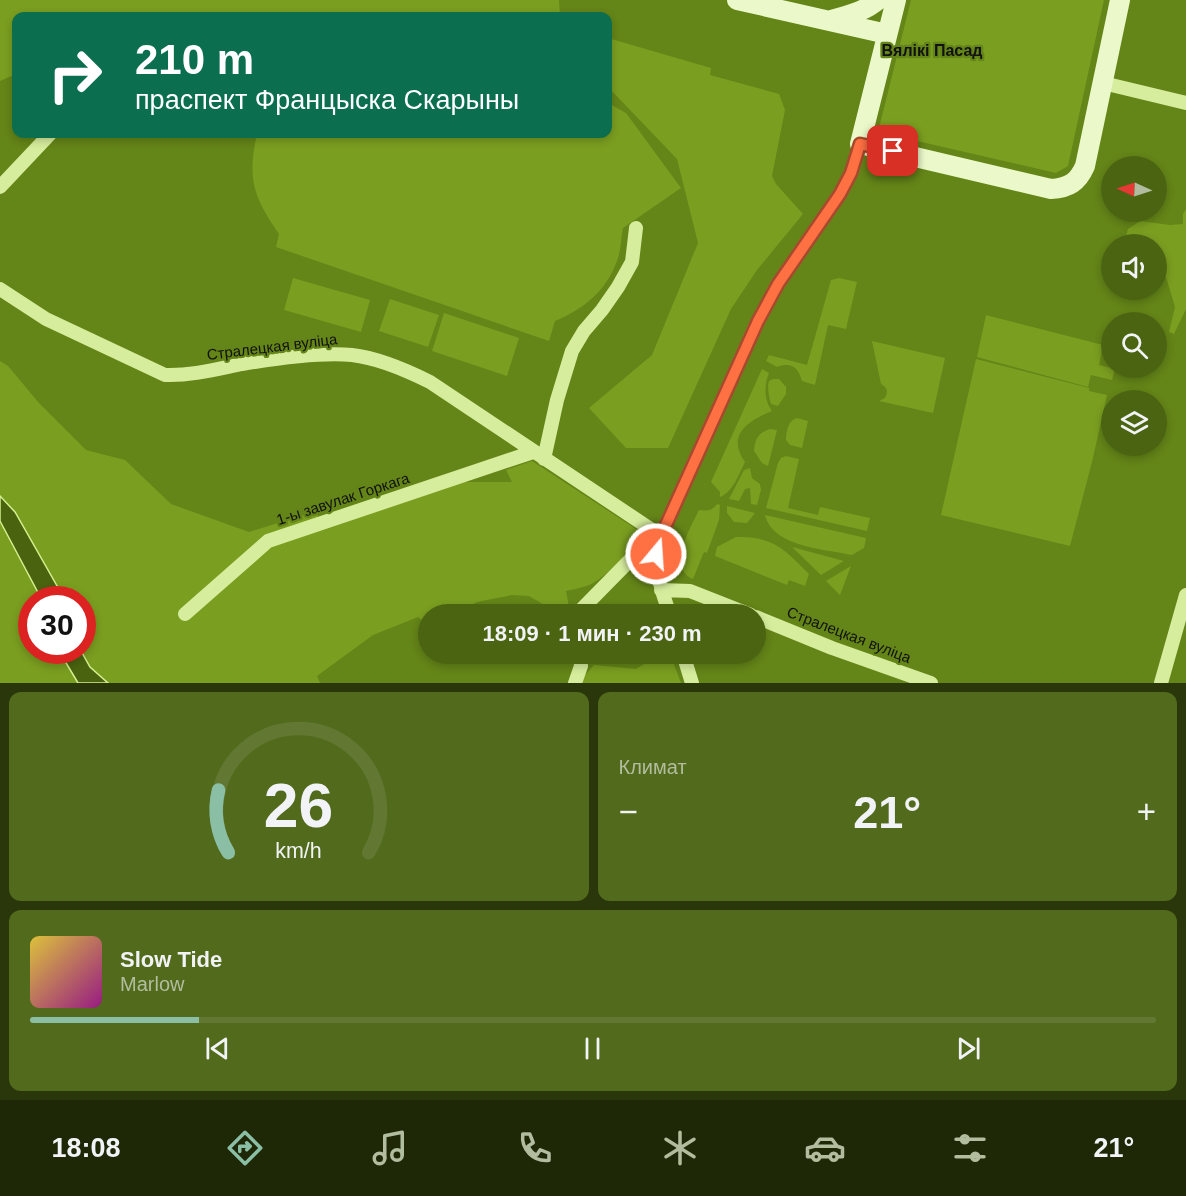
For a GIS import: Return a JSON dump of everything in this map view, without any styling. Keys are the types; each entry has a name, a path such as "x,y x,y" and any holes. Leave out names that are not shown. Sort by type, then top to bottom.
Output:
{"street":[{"path":"737,0 887,34"},
{"path":"828,20 852,15 870,7 878,0"},
{"path":"666,604 657,573 656,554 661,536 758,321 778,284 840,194 851,173 896,0"},
{"path":"860,144 1052,189 1072,184 1080,176 1085,166 1119,0"},
{"path":"1103,83 1186,103"},
{"path":"0,188 46,138"},
{"path":"539,455 572,351 584,331 618,287 632,262 636,228"},
{"name":"Стралецкая вуліца","path":"0,289 46,319 165,375 180,375 246,363 328,354 371,358 412,373 430,382 661,536"},
{"name":"1-ы завулак Горкага","path":"185,614 268,541 539,455"},
{"path":"587,604 632,558 661,536"},
{"path":"661,590 690,591 723,604"},
{"path":"1161,683 1186,596"},
{"name":"Стралецкая вуліца","path":"766,621 832,648 931,683"},
{"path":"575,683 581,664"},
{"path":"686,664 693,683"}],"shaded area":[{"path":"0,0 559,0 560,12 12,12 12,76 0,81"},
{"path":"911,0 1104,0 1068,166 1056,173 878,132"},
{"path":"612,39 711,68 710,75 779,94 785,110 772,176 776,184 803,214 757,270 731,309 668,448 626,448 589,408 652,355 698,243 677,159 612,91"},
{"path":"612,105 626,113 681,188 623,228 618,257 607,281 584,305 555,321 549,341 276,247 279,234 263,209 254,187 256,138 612,138"},
{"path":"1186,209 1186,309 1174,334 1169,332 1175,307 1167,280 1167,234 1126,234 1128,229 1138,222 1183,224 1183,214"},
{"path":"293,278 370,300 361,332 284,310"},
{"path":"839,278 857,282 846,329 828,325 815,385 802,381 793,367 786,365 777,367 766,361 769,355 807,365 831,280"},
{"path":"390,299 439,315 428,347 379,331"},
{"path":"444,313 519,338 507,376 432,351"},
{"path":"986,315 1101,344 1099,365 1101,366 1101,377 1091,375 1088,387 977,357"},
{"path":"872,341 945,358 933,413 879,401 885,398 887,390 881,384"},
{"path":"976,359 1089,388 1089,391 1101,394 1101,422 1070,546 941,515"},
{"path":"0,361 8,366 39,403 86,450 125,460 171,504 249,532 316,511 323,530 460,482 512,482 506,470 532,461 639,531 627,553 599,579 580,588 566,591 568,604 543,604 529,596 512,595 473,604 418,604 418,617 373,635 317,676 320,683 108,683 88,664 96,664 96,586 57,586 15,512 0,496"},
{"path":"762,369 769,373 766,392 767,402 772,411 755,419 742,430 738,444 745,462 732,487 720,497 720,492 711,482"},
{"path":"773,379 779,379 786,387 786,394 778,406 771,404 769,395 768,383"},
{"path":"797,418 808,421 802,448 790,445 786,440 790,424"},
{"path":"770,429 777,430 768,466 762,463 754,451 758,437"},
{"path":"786,456 799,459 788,508 818,515 820,507 870,518 867,531 766,508 778,463"},
{"path":"750,468 752,478 760,484 761,490 757,505 751,504 750,488 745,489 739,501 729,499 744,470"},
{"path":"0,496 15,512 57,586 35,586 0,521"},
{"path":"717,504 720,505 719,520 707,553 704,552 693,579 685,574 681,566 686,536 699,510 709,510"},
{"path":"727,506 755,513 747,523 734,522 727,513"},
{"path":"765,515 866,538 864,548 852,555 801,545 778,534 770,526"},
{"path":"0,521 35,586 18,586 18,664 67,664 78,683 0,683"},
{"path":"736,537 760,539 785,551 809,574 805,586 789,580 787,585 715,556 717,547"},
{"path":"792,547 844,561 821,575"},
{"path":"851,566 840,595 826,581"},
{"path":"67,664 88,664 108,683 78,683"},
{"path":"644,664 674,664 681,683 578,683 594,665 636,669"}],"district":[{"name":"Вялікі Пасад","path":"932,50"}],"route":[{"path":"656,554 661,536 758,321 778,284 840,194 851,173 860,144 893,151"}]}
